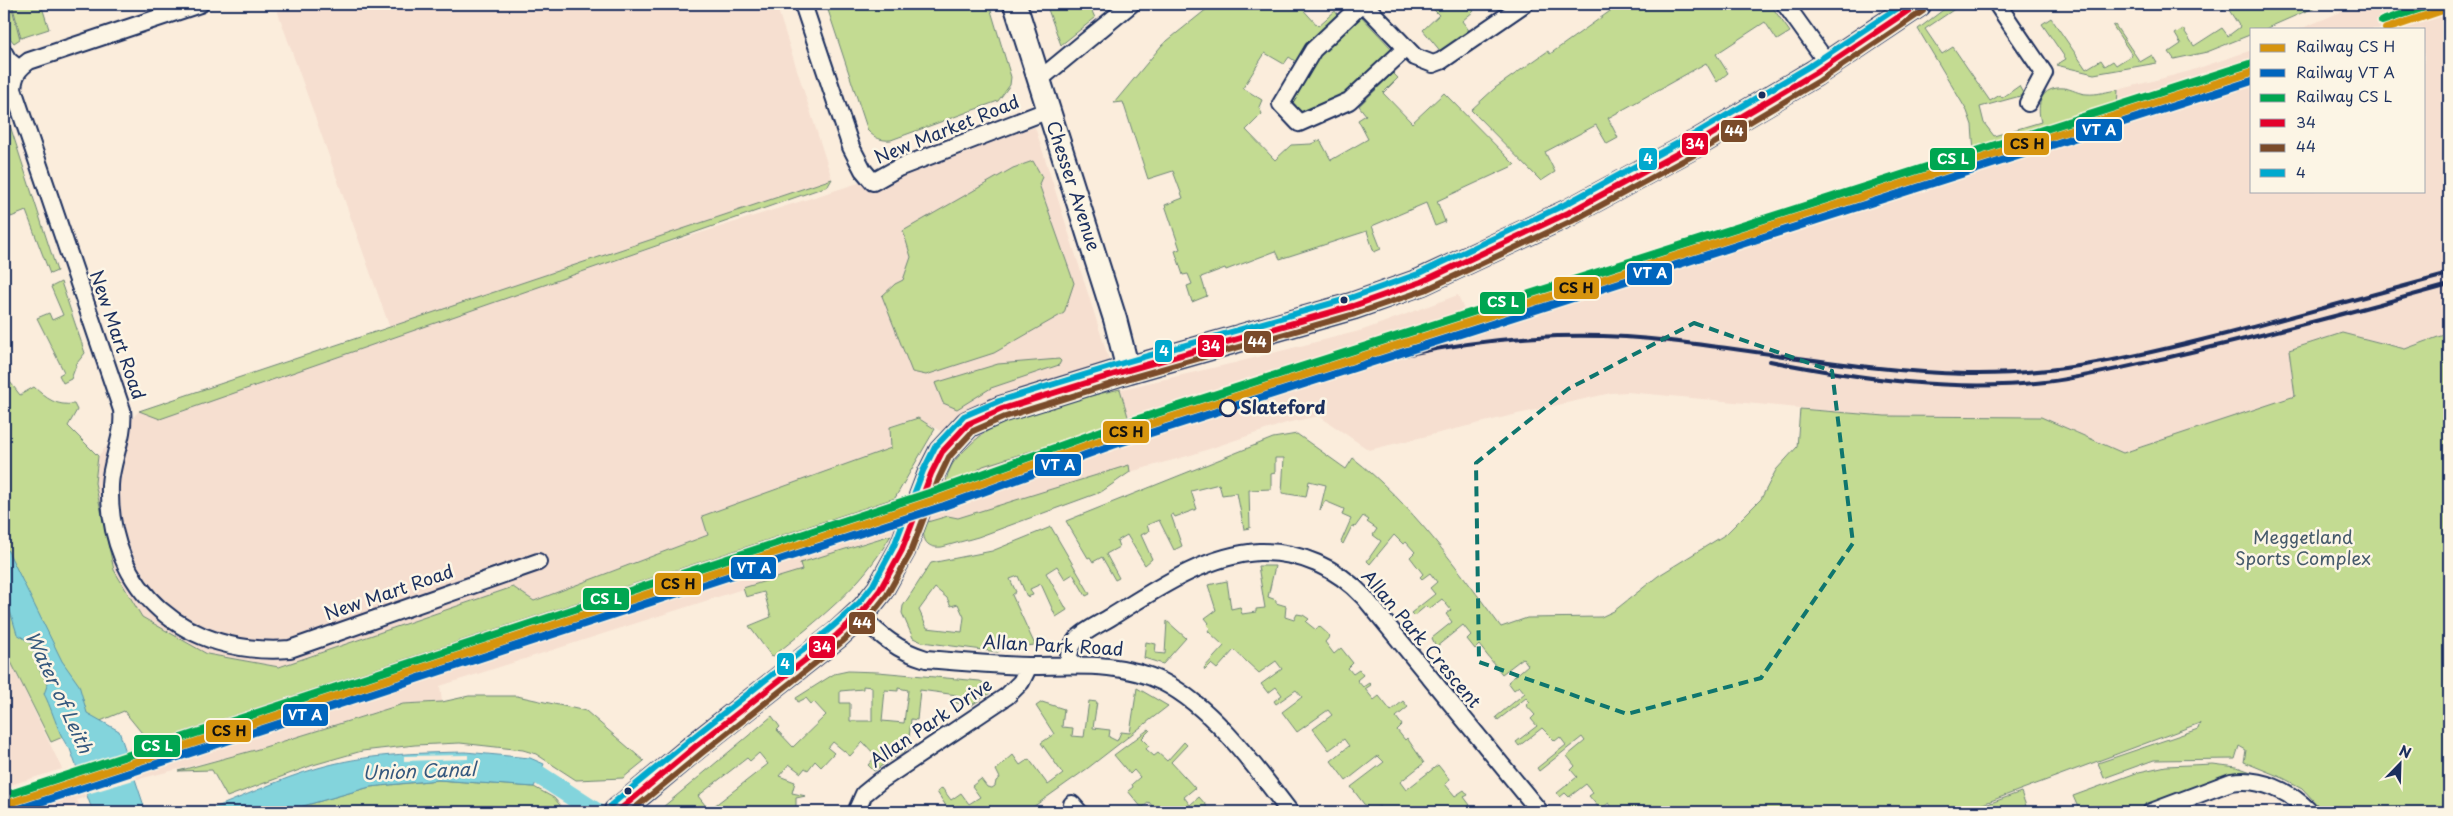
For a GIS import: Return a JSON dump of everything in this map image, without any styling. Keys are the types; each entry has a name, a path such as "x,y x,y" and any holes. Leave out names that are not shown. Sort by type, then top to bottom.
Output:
{"main road":[{"path":"618,812 683,757 837,635 859,615 880,590 895,564 912,526 931,474 942,452 959,431 986,414 1128,370 1353,306 1421,282 1568,213 1697,143 1828,64 1918,4"}],"street":[{"path":"4,54 19,69 29,61 200,4"},
{"name":"New Market Road","path":"803,4 851,147 863,170 874,182 898,168 1049,110"},
{"name":"Chesser Avenue","path":"1015,4 1115,319 1128,370"},
{"path":"1040,79 1131,4"},
{"path":"1406,48 1349,101 1299,123 1281,104 1313,50 1363,4 1406,48 1420,60 1433,64 1441,62 1524,4"},
{"path":"1785,4 1828,64"},
{"path":"1997,4 2044,73 2028,103"},
{"name":"New Mart Road","path":"19,69 14,77 13,89 122,410 123,427 110,483 110,505 118,544 132,577 159,610 199,635 213,641 253,650 290,649 538,562"},
{"name":"Allan Park Crescent","path":"1069,665 1072,646 1082,635 1140,599 1197,569 1218,560 1246,553 1272,552 1301,557 1332,570 1364,597 1540,812"},
{"name":"Allan Park Road","path":"859,615 884,639 897,648 918,656 957,662 1029,666 1117,667 1139,672 1164,682 1182,694 1234,742 1290,812"},
{"name":"Allan Park Drive","path":"856,812 864,794 880,781 1014,690 1029,666"},
{"path":"2151,812 2231,782 2244,780 2256,781 2281,791 2300,802 2310,812"}],"highlighted area":[{"path":"1694,323 1832,371 1853,543 1761,678 1627,714 1479,662 1476,463 1568,389"}],"shaded area":[{"path":"275,4 776,4 832,179 828,186 631,255 1035,127 1111,366 944,433 918,418 890,426 891,448 702,516 708,535 534,601 513,587 279,667 207,654 142,617 114,570 95,483 98,456 139,411 391,331"},
{"path":"2360,4 2449,4 2449,333 2405,349 2342,333 2289,350 2295,396 2123,453 2041,417 1885,416 1627,392 1611,393 1369,450 1319,416 1286,423 1191,455 1130,472 1101,492 953,544 935,548 926,543 923,538 924,523 801,563 802,570 440,686 442,702 403,704 255,750 127,782 77,800 83,812 4,812 4,795 76,772 175,727 883,501 902,503 945,488 950,469 971,443 982,433 1023,412 1234,363 1363,330 1458,295 1467,318 1657,254 1846,196 2117,106 2118,90 2190,71 2250,51 2250,192 2426,192 2426,28 2302,28"},
{"path":"4,648 62,769 4,787"}],"green space":[{"path":"4,4 11,4 20,39 14,43 6,30"},
{"path":"12,4 41,4 49,29 21,38"},
{"path":"826,4 989,4 1011,77 1010,85 998,101 891,140 884,140 873,136 868,131"},
{"path":"1046,4 1089,4 1095,18 1061,45"},
{"path":"1213,4 1298,4 1318,26 1335,11 1340,18 1298,63 1289,57 1284,64 1265,53 1243,88 1262,100 1259,107 1262,114 1246,130 1275,160 1291,145 1311,144 1320,140 1331,160 1368,139 1358,120 1366,115 1359,106 1393,73 1398,78 1383,93 1412,123 1444,93 1515,165 1437,201 1445,222 1435,226 1426,203 1372,226 1381,249 1374,252 1367,231 1280,259 1276,251 1226,270 1225,268 1201,277 1207,296 1192,302 1187,286 1192,284 1188,274 1183,275 1175,251 1180,249 1165,205 1183,198 1173,171 1148,179 1123,102 1114,103 1162,45"},
{"path":"1428,4 1469,4 1474,11 1462,21 1471,33 1442,53 1423,30 1439,15"},
{"path":"1620,4 1626,4 1629,8 1635,4 1770,4 1790,32 1777,40 1765,22 1716,54 1728,73 1717,82 1706,63 1608,118 1618,138 1607,144 1596,125 1545,152 1555,172 1541,181 1471,110 1495,88 1548,51 1550,54"},
{"path":"1951,4 1962,4 1925,29 1942,54 1953,47 1990,101 2000,95 2002,98 2019,86 2024,95 1980,107 1984,123 1994,136 2041,122 2039,109 2042,98 2045,93 2056,88 2091,94 2118,90 2117,106 1974,153 1972,125 1967,111 1918,29"},
{"path":"2218,4 2285,4 2287,7 2291,4 2322,4 2267,28 2250,28 2250,35 2207,52 2174,59 2169,52 2181,44 2175,34 2183,29 2194,46 2222,28 2228,36 2240,27 2227,7 2223,10"},
{"path":"1360,15 1393,50 1347,93 1303,114 1290,99 1316,55"},
{"path":"2051,18 2086,69 2101,60 2105,66 2113,61 2116,65 2132,55 2113,26 2115,25 2140,62 2152,55 2157,63 2094,74 2056,65 2066,59 2042,24"},
{"path":"4,107 57,271 50,274 26,211 11,217 4,203"},
{"path":"1033,161 1042,177 1039,184 1074,283 1064,313 994,353 926,375 912,372 882,296 895,284 903,280 911,257 903,231 1013,168"},
{"path":"832,179 828,186 160,419 139,411"},
{"path":"61,282 85,353 77,363 71,379 63,383 59,375 64,372 37,318 49,313 52,320 63,315 51,287"},
{"name":"Meggetland Sports Complex","path":"2342,333 2405,349 2449,333 2449,812 2324,812 2302,788 2244,762 2246,750 2239,746 2235,759 2154,760 2104,778 2098,763 2198,729 2200,723 1961,812 1611,812 1614,810 1609,803 1600,809 1589,796 1593,793 1586,784 1569,797 1565,793 1560,797 1557,793 1577,777 1571,770 1575,766 1567,756 1585,741 1582,737 1539,771 1537,768 1566,745 1560,737 1555,741 1542,728 1519,746 1516,742 1537,726 1531,719 1535,715 1526,705 1530,702 1526,698 1498,720 1496,717 1525,693 1519,686 1514,690 1508,682 1528,665 1523,658 1502,674 1479,645 1475,649 1467,639 1471,635 1463,625 1436,647 1432,638 1452,622 1446,614 1451,610 1442,599 1429,609 1426,606 1414,616 1411,613 1435,594 1430,588 1437,582 1430,573 1422,579 1420,577 1423,574 1410,557 1415,552 1406,542 1403,544 1394,535 1370,564 1367,561 1381,541 1373,535 1377,529 1367,522 1369,520 1363,516 1355,527 1352,526 1343,544 1341,542 1351,519 1342,515 1344,509 1325,501 1320,510 1326,485 1309,481 1306,497 1282,493 1284,458 1275,458 1275,473 1271,474 1271,489 1249,490 1250,528 1244,529 1237,493 1222,495 1219,484 1191,491 1197,509 1175,517 1173,514 1171,515 1182,546 1174,550 1159,520 1147,525 1149,531 1141,535 1152,559 1145,565 1127,535 1117,541 1119,547 1106,554 1119,578 1115,580 1102,557 1093,562 1090,557 1088,558 1066,521 1273,438 1297,434 1346,469 1353,458 1374,476 1432,537 1501,627 1527,618 1601,617 1614,611 1658,576 1726,534 1761,499 1776,470 1797,447 1800,409 1885,416 2041,417 2123,453 2295,396 2289,350"},
{"path":"1059,359 1061,361 1059,365 991,388 957,409 943,403 935,383 998,364"},
{"path":"4,374 20,395 34,387 52,401 62,404 74,404 77,410 68,426 98,456 95,483 114,570 142,617 207,654 279,667 513,587 534,601 708,535 702,516 891,448 890,427 918,418 935,429 895,498 150,743 124,711 51,742 4,648"},
{"path":"1120,389 1129,420 983,466 968,477 945,488 949,471 957,458 983,434 1000,423 1039,408"},
{"path":"1129,465 1130,472 1101,492 978,537 936,547 928,544 924,537 924,523 948,516 958,518"},
{"path":"1051,527 1090,594 1086,596 1073,574 1065,579 1057,566 1046,573 1067,610 1056,617 1041,584 1030,589 1033,595 1027,597 1018,576 1010,579 1016,592 1012,595 1035,645 1001,649 998,652 922,642 913,638 902,613 903,606 931,563 992,551","holes":["935,588 947,598 951,606 958,604 964,617 962,632 927,628 919,610"]},
{"path":"891,535 867,571 853,587 822,616 772,657 749,626 771,617 764,592 746,597 743,588 802,570 800,563"},
{"path":"1258,566 1275,566 1268,597 1276,600 1276,603 1286,606 1285,617 1294,620 1297,614 1303,615 1309,619 1306,622 1316,630 1319,626 1330,636 1325,642 1334,654 1341,648 1353,663 1348,668 1353,674 1359,670 1363,675 1357,680 1363,687 1369,683 1371,685 1365,689 1374,700 1379,696 1391,711 1403,701 1408,707 1396,717 1402,725 1397,730 1405,740 1407,738 1424,763 1400,782 1406,790 1438,765 1450,780 1445,784 1455,796 1464,790 1468,795 1464,797 1470,805 1464,809 1466,812 1424,812 1421,808 1416,812 1384,812 1379,806 1370,812 1351,787 1384,762 1378,756 1346,781 1331,761 1349,746 1344,739 1329,750 1313,729 1332,715 1328,710 1297,732 1282,712 1302,697 1296,690 1276,704 1274,701 1282,695 1276,687 1268,693 1261,684 1282,669 1276,661 1259,673 1234,650 1217,669 1211,664 1205,670 1204,668 1224,646 1208,631 1210,628 1207,625 1209,623 1205,618 1216,610 1208,585 1227,581 1231,609 1240,607 1242,614 1256,612 1256,609 1265,608"},
{"path":"1167,621 1186,638 1163,664 1144,658 1146,642 1156,644 1155,653 1165,654"},
{"path":"848,671 878,672 980,681 989,686 990,693 972,705 956,703 957,695 920,690 917,720 911,719 908,748 874,771 868,765 876,756 863,742 850,756 833,742 828,748 834,753 821,767 815,761 808,770 805,768 801,773 789,764 779,776 795,782 792,793 806,796 796,798 796,809 802,809 802,812 657,812 772,716 780,727 777,730 793,747 826,715 814,702 811,704 806,698 798,702 796,698 834,674","holes":["863,686 872,687 872,721 850,721 850,703 840,703 840,691 863,689","898,688 908,690 904,723 882,721 885,690 898,691","759,753 768,764 709,810 698,796 747,758 750,761"]},
{"path":"1137,688 1168,706 1088,768 1026,812 950,812 937,792 942,788 951,800 961,793 969,804 980,797 972,786 981,779 987,787 992,788 995,786 996,781 1000,778 996,770 1013,755 1020,765 1029,759 1048,785 1063,774 1041,743 1054,734 1036,706 1042,702 1064,709 1062,727 1073,728 1072,736 1084,737 1089,701 1097,702 1093,728 1110,730 1109,737 1117,741 1121,732 1130,733"},
{"path":"469,696 517,696 586,711 644,761 623,778 576,780 536,754 523,750 460,743 415,745 362,751 313,765 227,797 212,770 178,771 255,750 403,704 442,702"},
{"path":"1149,729 1142,738 1149,745 1146,749 1154,756 1158,753 1167,761 1184,742 1187,745 1171,762 1195,788 1184,797 1190,805 1199,797 1207,806 1202,810 1203,812 1155,812 1149,802 1142,808 1128,791 1133,787 1132,784 1140,777 1134,770 1130,774 1114,755"},
{"path":"2213,764 2237,767 2254,773 2223,777 2145,808 2124,813 2080,812 2073,796 2139,772 2166,766"},
{"path":"438,780 534,787 554,798 566,812 282,812 370,787"},
{"path":"2021,792 2026,806 2008,812 1966,812"}],"water":[{"name":"Water of Leith","path":"4,543 62,661 79,685 87,713 119,731 146,812 93,812 70,749 63,739 44,694 48,683 38,667 31,643 17,634 10,611 4,601"},
{"path":"465,752 530,758 544,764 534,787 438,780 370,787 282,812 204,812 289,778 336,763 391,755"}],"pier":[{"path":"468,755 468,759 404,761 404,756"},
{"path":"129,756 137,779 84,795 76,773"}],"waterway":[{"name":"Union Canal","path":"514,770 539,775 596,812"}],"railway":[{"path":"1399,356 1433,349 1500,340 1534,337 1601,336 1707,345 1893,370 2004,374 2076,366 2148,353 2253,327 2449,274"},
{"path":"1770,361 1838,373 1907,382 1976,385 2045,382 2095,374 2212,347 2314,322 2449,285"}],"transit line":[{"name":"4","path":"611,805 831,628 859,603 873,585 894,546 923,471 935,447 964,416 999,401 1126,362 1350,298 1418,274 1564,205 1693,135 1810,66 1903,4"},
{"name":"34","path":"617,812 696,746 837,635 865,609 880,590 902,550 931,474 942,452 968,424 1002,409 1128,370 1353,306 1421,282 1568,213 1697,143 1815,73 1918,4"},
{"path":"2382,21 2434,4"},
{"path":"2389,28 2449,8"},
{"name":"44","path":"630,812 842,642 871,615 887,595 910,554 949,457 973,431 1005,417 1130,378 1355,314 1425,290 1572,221 1701,151 1819,81 1923,11"},
{"path":"4,796 938,490 1107,429 2249,64"},
{"path":"4,805 941,498 1110,437 2250,73"},
{"path":"10,812 944,506 1113,445 2250,82"}],"place":[{"name":"Slateford","path":"1228,408"}]}
